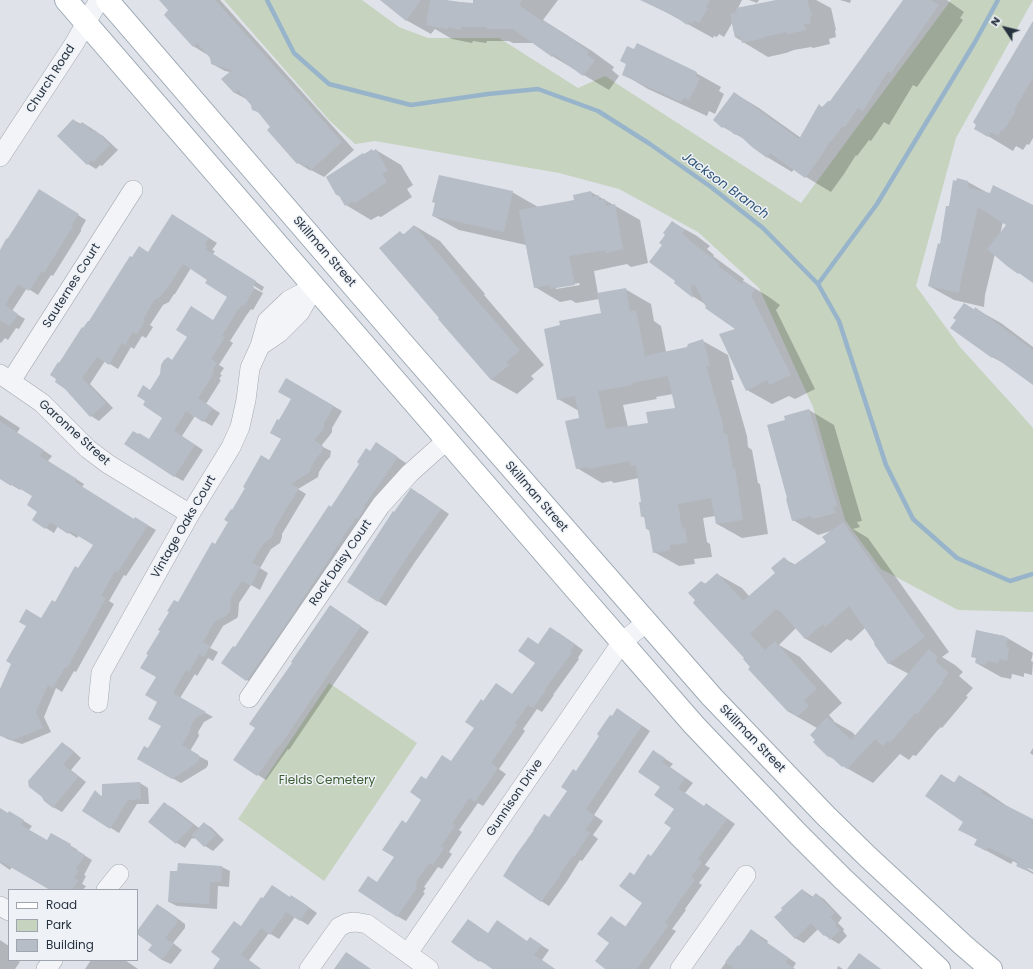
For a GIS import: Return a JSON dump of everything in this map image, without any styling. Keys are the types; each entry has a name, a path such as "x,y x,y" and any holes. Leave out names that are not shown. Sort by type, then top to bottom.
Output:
{"main road":[{"path":"66,0 694,725 843,879 939,969"},
{"name":"Skillman Street","path":"108,0 335,265 712,697 826,816 868,857 991,969"},
{"path":"314,287 335,265"},
{"path":"843,879 868,857"}],"street":[{"name":"Church Road","path":"0,157 74,44 99,0"},
{"name":"Sauternes Court","path":"6,378 133,190"},
{"name":"Vintage Oaks Court","path":"98,703 100,673 190,514 231,447 240,427 246,400 250,368 260,346 279,333 300,312 314,287"},
{"name":"Garonne Street","path":"6,378 42,403 88,449 108,464 190,514"},
{"name":"Rock Daisy Court","path":"249,698 381,505 410,473 447,440"},
{"name":"Gunnison Drive","path":"408,953 622,642 647,622"},
{"path":"107,889 119,874"},
{"path":"680,969 746,875"},
{"path":"308,969 339,927 347,923 355,922 367,924 429,969"},
{"path":"46,969 52,961"}],"green space":[{"path":"224,0 362,0 399,27 428,38 499,38 578,88 605,76 801,203 951,0 1033,0 956,138 916,286 960,347 1033,428 1033,612 958,610 881,569 845,520 813,407 759,288 698,232 619,189 559,173 375,141 355,144 329,120"},
{"name":"Fields Cemetery","path":"329,683 417,743 324,881 238,819"}],"building":[{"path":"159,0 215,0 342,142 311,170 307,165 304,167 300,162 297,164 267,130 270,127 258,112 252,110 251,105 238,90 234,93 221,79 232,70 211,64 210,58 197,43 193,47 164,15 168,10"},
{"path":"380,0 421,0 406,21"},
{"path":"430,0 473,3 473,0 522,0 519,5 543,22 544,21 566,36 567,35 589,52 587,55 595,60 583,76 553,54 552,57 513,29 461,27 461,30 426,25"},
{"path":"640,0 710,0 706,7 708,8 699,23 694,20 692,24 689,22 687,25 676,17"},
{"path":"776,0 807,0 812,15 810,16 811,23 804,24 806,30 787,34 787,32 742,43 740,36 735,37 730,14 737,12 736,8"},
{"path":"903,0 931,0 939,5 891,73 888,71 863,111 858,108 845,127 843,126 831,142 830,141 805,178 770,153 767,158 737,133 735,135 724,126 722,128 713,120 734,92 799,139 819,104 822,107 830,101"},
{"path":"1033,21 1033,78 1014,110 1016,111 1003,131 1001,130 998,136 991,132 988,137 974,129 976,125 973,122"},
{"path":"637,43 697,72 695,76 700,78 689,100 684,97 681,102 622,75 626,64 620,61 627,46 634,49"},
{"path":"73,119 79,125 82,122 93,132 95,130 110,145 93,162 91,160 87,165 57,136"},
{"path":"372,149 373,151 376,149 388,171 382,174 387,182 355,203 353,201 345,206 338,194 336,195 326,177 363,153 364,154"},
{"path":"439,175 513,191 504,232 432,216 435,203 432,202"},
{"path":"957,178 968,181 967,186 969,186 969,188 990,193 993,185 1033,205 1033,283 1007,266 987,249 1006,225 978,207 959,293 928,286 938,243 940,244 946,206 949,206 953,180 956,181"},
{"path":"39,189 79,214 44,273 42,271 29,291 18,284 5,305 18,314 10,326 0,320 0,250"},
{"path":"591,191 592,197 599,195 599,200 605,199 606,206 615,204 623,249 605,253 605,250 569,256 575,285 550,289 550,285 534,288 519,210 574,200 573,195"},
{"path":"172,214 209,238 205,244 207,246 205,249 256,281 253,287 255,288 244,306 242,305 237,311 222,336 225,337 211,359 217,363 213,369 213,375 198,398 213,408 203,422 186,411 174,431 195,445 174,477 124,444 133,431 149,439 162,418 143,405 145,401 137,396 143,385 150,390 160,374 161,365 164,360 168,357 172,360 187,337 176,330 191,306 213,320 227,297 205,283 207,280 183,264 166,290 160,297 154,300 143,320 145,321 137,334 133,332 125,345 122,343 109,365 97,357 82,378 106,403 90,417 65,389 55,382 56,379 50,375 82,327 83,328 89,321 130,256 132,257 139,246 148,252"},
{"path":"672,221 685,230 682,234 720,264 718,266 742,284 744,281 755,289 751,295 791,375 769,385 767,380 746,391 719,334 735,329 705,308 706,307 695,285 691,286 693,298 674,283 675,281 649,262 662,245 659,243 665,235 663,233"},
{"path":"414,225 460,279 459,280 520,350 506,362 509,365 491,380 379,248 400,231 403,235"},
{"path":"626,288 630,311 636,310 645,356 687,347 688,344 703,339 710,366 706,366 722,421 724,434 727,434 733,469 735,468 743,520 716,524 711,498 678,504 682,529 685,528 687,543 670,545 670,550 653,553 649,529 646,529 644,516 641,517 639,502 641,502 636,465 631,466 629,461 588,469 587,467 576,469 565,421 579,418 575,396 557,400 544,329 560,325 559,321 601,313 597,293","holes":["668,376 675,408 646,412 648,423 606,429 598,391 632,385 631,383"]},
{"path":"964,303 974,310 975,307 1033,350 1033,385 993,356 992,358 950,328 956,320 953,318"},
{"path":"286,378 334,406 324,423 322,431 314,440 323,446 322,452 311,467 310,472 291,484 299,488 274,529 271,538 263,544 252,563 260,567 251,586 242,581 231,598 230,611 226,616 215,621 203,642 210,646 204,657 199,654 189,672 186,670 173,693 206,712 196,718 182,745 199,755 199,760 197,763 172,779 137,759 144,746 148,748 161,726 148,719 157,702 145,695 156,677 140,668 148,655 146,654 160,631 158,630 169,612 167,611 174,600 178,602 212,542 215,544 228,522 224,520 231,509 232,510 245,488 243,487 261,455 269,460 281,439 270,433 277,419 279,420 291,399 278,392"},
{"path":"809,409 837,506 833,508 836,513 812,519 811,516 792,521 767,425 785,420 784,416"},
{"path":"0,421 44,450 40,456 77,479 75,482 134,519 135,517 148,525 118,572 115,571 101,596 106,598 67,668 65,667 53,688 48,685 36,712 43,728 13,740 0,736 0,689 11,664 6,661 26,626 19,622 26,609 41,618 52,600 55,602 75,566 78,568 93,545 70,531 68,534 50,522 45,529 32,520 37,512 27,505 32,496 12,484 11,486 0,479"},
{"path":"376,442 398,457 364,506 365,507 358,519 356,518 292,616 246,681 221,663 233,646 235,647 329,505 331,507 359,464 357,462 366,448 370,451"},
{"path":"411,488 441,509 407,557 378,602 347,582 393,511 394,512"},
{"path":"843,522 925,637 888,664 849,606 825,627 823,624 805,639 779,610 778,611 776,609 750,634 765,650 775,641 817,689 804,700 809,706 797,717 790,710 788,712 748,669 750,667 743,659 744,658 693,603 695,600 688,593 701,581 705,584 717,573 743,601 775,573 771,568 784,557 792,565 794,565 826,542 822,537"},
{"path":"330,605 361,626 280,746 279,745 257,776 233,760 255,728 249,724 292,663 291,662"},
{"path":"550,627 575,644 570,652 572,653 545,689 546,690 533,708 528,705 515,723 517,725 491,763 498,768 475,802 469,798 452,824 455,826 441,846 444,848 433,865 429,863 416,882 418,883 415,886 417,888 397,917 358,891 368,876 377,882 394,857 382,850 402,820 406,823 421,800 410,792 421,776 426,779 442,755 451,761 474,728 465,722 481,699 483,701 496,683 512,694 535,663 518,651 528,637 538,644"},
{"path":"976,630 1008,638 1006,647 1009,648 1007,661 999,659 999,663 987,661 986,665 975,663 976,658 971,657"},
{"path":"929,649 938,657 935,661 949,673 942,681 944,682 890,743 888,740 883,746 875,739 847,769 843,766 842,767 829,755 828,757 813,742 815,740 810,735 827,717 851,740"},
{"path":"617,708 642,726 586,809 595,816 585,830 590,833 574,857 572,856 560,876 541,902 503,876 544,814 549,817 567,791 561,787 573,769 576,771 599,736 597,734 610,715 612,716"},
{"path":"62,742 74,752 63,764 78,777 53,808 29,787 28,781"},
{"path":"653,750 665,758 662,762 685,778 678,788 704,806 706,803 727,819 698,859 702,862 691,877 695,880 665,923 668,926 637,969 605,969 595,961 609,943 597,934 611,916 625,927 642,903 619,886 630,872 634,875 648,854 651,856 671,828 664,823 674,809 654,795 660,787 638,772"},
{"path":"941,774 954,783 959,775 982,791 981,793 1033,819 1033,870 1028,868 1027,871 1016,866 1018,862 988,847 986,851 974,845 977,839 958,830 963,822 925,796"},
{"path":"140,782 141,799 128,800 110,829 82,811 95,790 102,797 102,784"},
{"path":"164,802 193,825 176,844 148,822"},
{"path":"0,808 8,813 9,811 24,820 21,825 47,840 51,833 71,844 70,846 85,855 76,869 79,871 74,878 78,880 73,889 48,889 0,861"},
{"path":"204,822 216,835 204,847 192,835"},
{"path":"178,863 222,866 221,882 210,882 209,904 168,902 170,871 177,871"},
{"path":"272,885 309,907 300,921 286,912 270,935 261,928 241,955 261,969 213,969 220,959 211,952 234,921 241,926 261,897 263,898"},
{"path":"802,889 811,898 816,893 835,913 830,917 837,924 835,926 840,930 830,940 811,923 795,939 774,917 782,910 781,908"},
{"path":"157,904 177,918 177,923 165,938 174,944 162,960 148,950 152,945 138,935 138,930"},
{"path":"468,919 488,933 497,920 527,941 530,937 542,945 534,955 555,969 492,969 480,960 479,962 451,942"},
{"path":"751,929 760,936 759,937 789,958 785,962 795,969 735,969 725,962"},
{"path":"346,952 371,969 334,969"},
{"path":"859,953 881,969 847,969"}],"waterway":[{"name":"Jackson Branch","path":"267,0 294,53 329,84 411,105 488,94 538,89 598,111 650,144 711,187 763,228 818,284 839,321 886,465 913,519 957,558 1010,581 1033,574"},
{"path":"818,284 877,204 975,42 998,0"}]}
